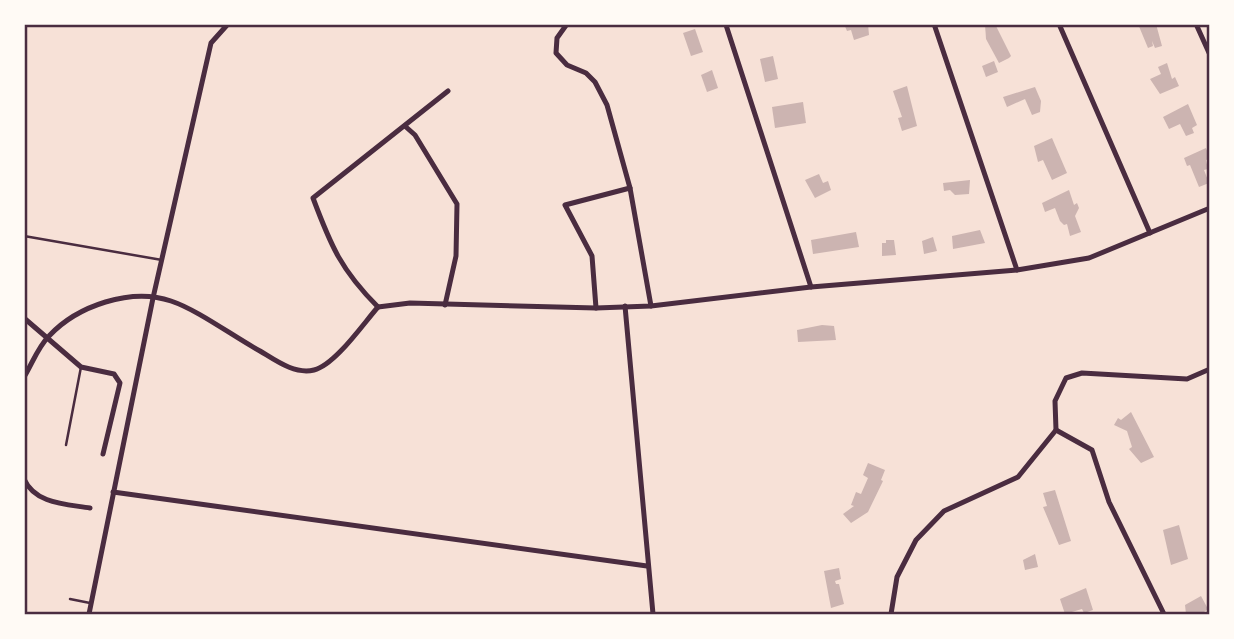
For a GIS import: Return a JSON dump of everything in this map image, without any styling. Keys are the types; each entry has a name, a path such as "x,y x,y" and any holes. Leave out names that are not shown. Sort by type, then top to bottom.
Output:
{"street":[{"path":"89,614 153,298 211,43 228,24"},
{"path":"567,24 557,38 556,53 567,65 586,72 595,82 607,105 630,188 651,306"},
{"path":"934,24 1017,270"},
{"path":"1059,24 1150,233"},
{"path":"1196,24 1209,55"},
{"path":"726,25 811,287"},
{"path":"378,307 351,281 335,254 313,198 406,127 448,91"},
{"path":"406,127 415,135 457,204 456,256 445,305"},
{"path":"596,309 592,256 565,205 630,188"},
{"path":"24,377 47,338 68,320 113,300 153,298 172,301 290,369 313,370 333,359 378,307 410,303 596,309 651,306 811,287 1017,270 1089,258 1209,208"},
{"path":"625,306 653,614"},
{"path":"24,318 81,367 114,374 120,383 103,454"},
{"path":"891,614 897,578 916,540 944,511 1018,477 1056,430 1055,401 1066,378 1082,373 1187,379 1209,369"},
{"path":"1056,430 1092,450 1109,502 1164,614"},
{"path":"24,479 33,493 47,500 90,508"},
{"path":"113,492 648,566"}],"lane":[{"path":"24,236 162,260"},
{"path":"66,445 81,367"},
{"path":"69,599 92,604"}],"building":[{"path":"844,24 868,24 869,35 854,40 851,30 847,31"},
{"path":"985,24 995,24 1011,56 1009,58 999,63 986,39"},
{"path":"1138,24 1156,24 1162,46 1155,48 1152,41 1153,46 1148,48"},
{"path":"695,29 703,52 691,56 683,33"},
{"path":"773,56 778,79 765,82 760,59"},
{"path":"994,61 998,72 986,77 982,66"},
{"path":"1167,63 1172,79 1175,77 1179,86 1160,94 1150,79 1161,74 1158,67"},
{"path":"712,70 718,88 707,92 701,75"},
{"path":"907,86 917,126 902,131 898,118 902,117 893,91"},
{"path":"1035,87 1041,101 1040,112 1032,115 1025,99 1007,107 1003,97"},
{"path":"803,102 806,123 775,128 772,107"},
{"path":"1188,104 1197,125 1192,128 1194,133 1186,136 1180,124 1169,129 1163,117"},
{"path":"1052,138 1067,173 1052,180 1043,160 1038,162 1034,146"},
{"path":"1206,148 1210,159 1206,160 1208,169 1204,170 1209,183 1199,187 1190,165 1187,166 1184,158"},
{"path":"819,174 823,183 828,181 831,190 815,198 805,180"},
{"path":"970,180 969,194 955,195 950,190 944,191 943,183"},
{"path":"1069,190 1074,205 1077,203 1079,208 1075,216 1081,232 1070,236 1067,224 1064,225 1060,221 1055,208 1045,212 1042,203"},
{"path":"980,230 985,243 953,249 952,236"},
{"path":"856,232 859,247 813,254 811,240"},
{"path":"933,237 937,251 924,254 922,241"},
{"path":"886,240 894,240 896,255 882,256 882,243 886,243"},
{"path":"822,325 834,326 836,340 798,342 797,330"},
{"path":"1131,412 1154,457 1141,463 1129,449 1132,447 1127,431 1114,425 1118,418 1121,420"},
{"path":"868,463 885,470 881,480 883,481 868,512 851,523 843,514 854,506 851,505 856,492 861,494 868,478 863,475"},
{"path":"1055,490 1071,541 1059,545 1043,507 1047,506 1043,493"},
{"path":"1179,525 1188,559 1171,565 1163,530"},
{"path":"1035,554 1038,567 1025,570 1023,560"},
{"path":"839,568 841,579 835,581 839,584 844,604 831,608 824,571"},
{"path":"1086,588 1093,610 1084,613 1082,609 1065,614 1060,599"},
{"path":"1201,596 1208,609 1205,614 1186,614 1185,605"}]}
